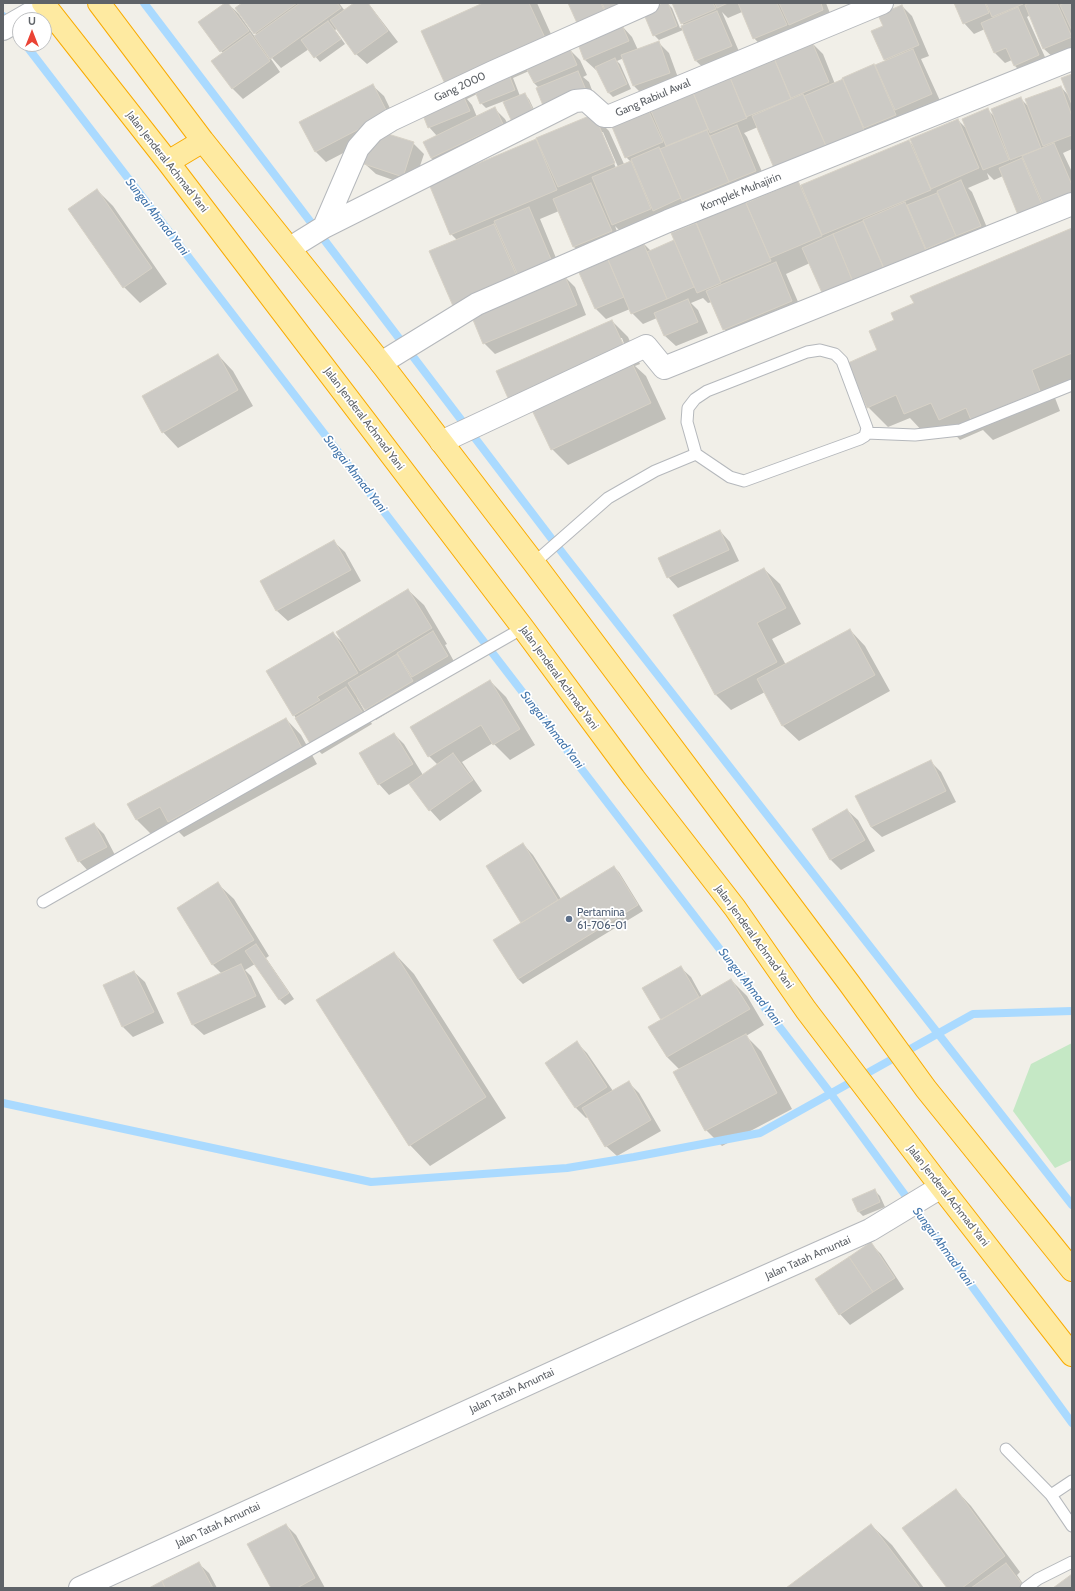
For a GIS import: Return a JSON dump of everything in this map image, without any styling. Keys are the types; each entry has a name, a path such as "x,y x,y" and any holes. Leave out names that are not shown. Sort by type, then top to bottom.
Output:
{"highway":[{"path":"99,3 204,141 307,238 389,358 458,434 542,556 926,1089 1072,1270"},
{"name":"Jalan Jenderal Achmad Yani","path":"44,4 168,162 523,628 634,778 735,908 806,1010 880,1106 932,1192 1072,1355"},
{"path":"168,162 204,141"}],"street":[{"name":"Gang 2000","path":"307,238 358,148 373,131 391,120 493,72 648,3"},
{"name":"Gang Rabiul Awal","path":"307,238 575,101 586,100 604,116 610,116 882,3"},
{"path":"31,12 44,4"},
{"name":"Komplek Muhajirin","path":"389,358 477,304 668,221 1072,59"},
{"path":"458,434 646,346 664,368 1072,204"},
{"name":"Jalan Tatah Amuntai","path":"80,1588 690,1310 870,1230 932,1192"}],"lane":[{"path":"820,350 835,354 842,361 867,428 865,436 744,481 730,477 696,454 687,422 688,408 695,399 707,392 807,352 820,350"},
{"path":"866,432 915,435 960,430 1072,385"},
{"path":"542,556 608,498 656,471 696,454"},
{"path":"43,902 523,628"},
{"path":"1006,1449 1051,1495 1072,1526"},
{"path":"1051,1495 1072,1481"},
{"path":"1026,1588 1038,1579 1072,1562"}],"green space":[{"path":"1072,1043 1072,1160 1055,1168 1013,1111 1031,1064"}],"building":[{"path":"225,3 228,3 249,31 220,52 198,22"},
{"path":"242,3 297,3 254,34 235,8"},
{"path":"300,3 337,3 341,8 270,59 254,36"},
{"path":"354,3 368,3 388,31 355,55 330,20"},
{"path":"483,3 529,3 546,40 446,86 421,31"},
{"path":"568,3 601,3 604,10 577,23"},
{"path":"602,3 620,3 605,10"},
{"path":"663,3 668,3 677,26 653,36 643,12"},
{"path":"672,3 713,3 716,9 681,24"},
{"path":"715,3 728,3 717,8"},
{"path":"738,3 777,3 787,25 753,39"},
{"path":"779,3 821,3 823,10 789,25"},
{"path":"954,3 985,3 989,13 963,24"},
{"path":"986,3 1023,3 1023,4 992,17"},
{"path":"1029,3 1057,3 1072,37 1043,49 1025,5"},
{"path":"1064,3 1072,3 1072,31 1060,5"},
{"path":"902,5 919,45 884,60 871,31 883,26 878,15"},
{"path":"1018,7 1039,55 1014,66 1006,48 994,53 981,23"},
{"path":"717,11 732,46 695,61 681,26"},
{"path":"328,21 341,39 314,58 301,40"},
{"path":"622,25 629,41 584,60 578,44"},
{"path":"250,33 270,61 232,89 211,61"},
{"path":"659,41 670,73 633,86 621,55"},
{"path":"812,42 829,82 791,98 774,58"},
{"path":"570,49 577,65 534,83 526,68"},
{"path":"913,49 932,94 895,110 875,65"},
{"path":"773,56 791,99 746,117 729,75"},
{"path":"615,58 627,84 608,93 595,67"},
{"path":"874,64 896,115 864,128 842,78"},
{"path":"578,71 586,90 544,108 536,88"},
{"path":"508,72 515,90 480,104 473,86"},
{"path":"1072,74 1072,105 1061,78"},
{"path":"729,75 747,118 710,133 692,90"},
{"path":"843,79 864,130 826,146 804,96"},
{"path":"373,84 388,114 315,152 299,122"},
{"path":"1061,86 1072,116 1072,135 1043,146 1025,99"},
{"path":"691,88 708,129 666,146 649,106"},
{"path":"462,93 470,111 428,128 421,110"},
{"path":"525,93 534,112 512,122 503,102"},
{"path":"803,94 826,146 774,168 752,116"},
{"path":"1021,97 1041,148 1010,160 991,109"},
{"path":"495,107 503,124 431,158 423,142"},
{"path":"647,107 663,142 625,158 610,122"},
{"path":"988,108 1009,160 983,170 962,119"},
{"path":"594,114 615,163 558,187 536,138"},
{"path":"958,119 979,168 931,189 910,139"},
{"path":"737,125 756,171 729,182 710,136"},
{"path":"375,130 414,142 403,177 364,164"},
{"path":"707,130 729,182 682,201 660,149"},
{"path":"536,139 557,190 450,235 429,184"},
{"path":"909,140 931,190 822,235 801,185"},
{"path":"1054,143 1072,185 1072,192 1043,204 1022,156"},
{"path":"659,147 681,198 653,211 631,159"},
{"path":"1022,158 1042,205 1018,215 999,168"},
{"path":"631,161 651,209 612,225 592,177"},
{"path":"961,180 981,226 956,236 937,191"},
{"path":"798,181 822,236 770,258 746,203"},
{"path":"591,183 612,231 573,247 553,199"},
{"path":"97,189 152,268 123,288 68,209"},
{"path":"937,193 956,236 926,249 907,205"},
{"path":"745,201 771,261 721,282 696,222"},
{"path":"905,202 926,251 884,268 863,220"},
{"path":"529,207 553,264 519,278 494,221"},
{"path":"863,221 884,269 853,282 833,234"},
{"path":"696,223 721,283 697,293 671,233"},
{"path":"494,224 518,279 453,306 429,251"},
{"path":"1072,228 1072,353 1032,370 1040,391 971,420 966,408 939,420 931,403 904,414 896,395 867,408 848,363 877,350 869,331 894,320 891,313 914,303 910,296"},
{"path":"833,234 853,282 823,295 802,248"},
{"path":"642,240 667,299 631,314 606,255"},
{"path":"674,240 694,287 667,299 647,252"},
{"path":"606,255 624,297 595,309 577,268"},
{"path":"776,262 792,301 723,330 706,291"},
{"path":"565,276 577,305 483,344 471,315"},
{"path":"688,299 698,322 664,336 654,313"},
{"path":"612,320 625,348 508,398 496,371"},
{"path":"218,354 238,390 162,433 142,396"},
{"path":"630,359 651,403 551,450 530,406"},
{"path":"720,530 729,550 667,578 658,558"},
{"path":"334,540 351,570 276,611 260,581"},
{"path":"764,568 786,608 757,623 777,662 715,695 673,615"},
{"path":"408,589 432,628 360,671 336,632"},
{"path":"850,629 875,675 782,726 757,679"},
{"path":"433,631 448,656 412,677 397,653"},
{"path":"333,632 358,673 317,697 320,700 293,716 266,671"},
{"path":"397,654 413,681 365,710 348,683"},
{"path":"490,680 520,729 493,745 481,725 428,757 410,727"},
{"path":"346,687 363,713 311,745 295,718"},
{"path":"286,718 302,748 168,822 160,807 136,820 127,804"},
{"path":"394,733 413,764 378,785 359,753"},
{"path":"453,753 473,780 429,811 409,784"},
{"path":"931,760 946,791 871,827 855,796"},
{"path":"847,809 865,840 830,860 812,829"},
{"path":"94,823 107,847 78,862 65,838"},
{"path":"523,843 558,900 521,923 486,866"},
{"path":"614,866 638,905 518,979 493,940"},
{"path":"218,882 254,940 212,965 177,908"},
{"path":"256,944 289,993 279,1000 245,951"},
{"path":"394,952 486,1097 409,1146 316,1000"},
{"path":"241,964 256,996 192,1025 177,993"},
{"path":"681,966 699,997 661,1020 642,988"},
{"path":"134,971 154,1012 122,1027 103,985"},
{"path":"731,979 750,1009 667,1057 648,1027"},
{"path":"746,1034 777,1093 705,1131 673,1072"},
{"path":"577,1041 607,1087 575,1108 545,1063"},
{"path":"629,1081 651,1120 605,1147 582,1108"},
{"path":"875,1189 880,1202 858,1212 852,1199"},
{"path":"871,1242 895,1278 873,1292 849,1257"},
{"path":"849,1257 873,1292 839,1315 815,1279"},
{"path":"956,1489 1005,1556 962,1588 947,1588 902,1528"},
{"path":"286,1524 315,1578 297,1588 271,1588 247,1544"},
{"path":"871,1524 920,1588 786,1588"},
{"path":"199,1562 213,1588 165,1588 162,1581"},
{"path":"1006,1563 1025,1588 971,1588"},
{"path":"1072,1574 1072,1588 1053,1588"},
{"path":"162,1581 165,1588 149,1588"}],"waterway":[{"name":"Sungai Ahmad Yani","path":"144,3 564,555 1072,1205"},
{"name":"Sungai Ahmad Yani","path":"3,16 12,28"},
{"name":"Sungai Ahmad Yani","path":"31,52 831,1094 1072,1423"},
{"path":"3,1103 371,1182 567,1168 760,1133 973,1014 1072,1011"}],"place":[{"name":"Pertamina 61-706-01","path":"569,919"}]}
